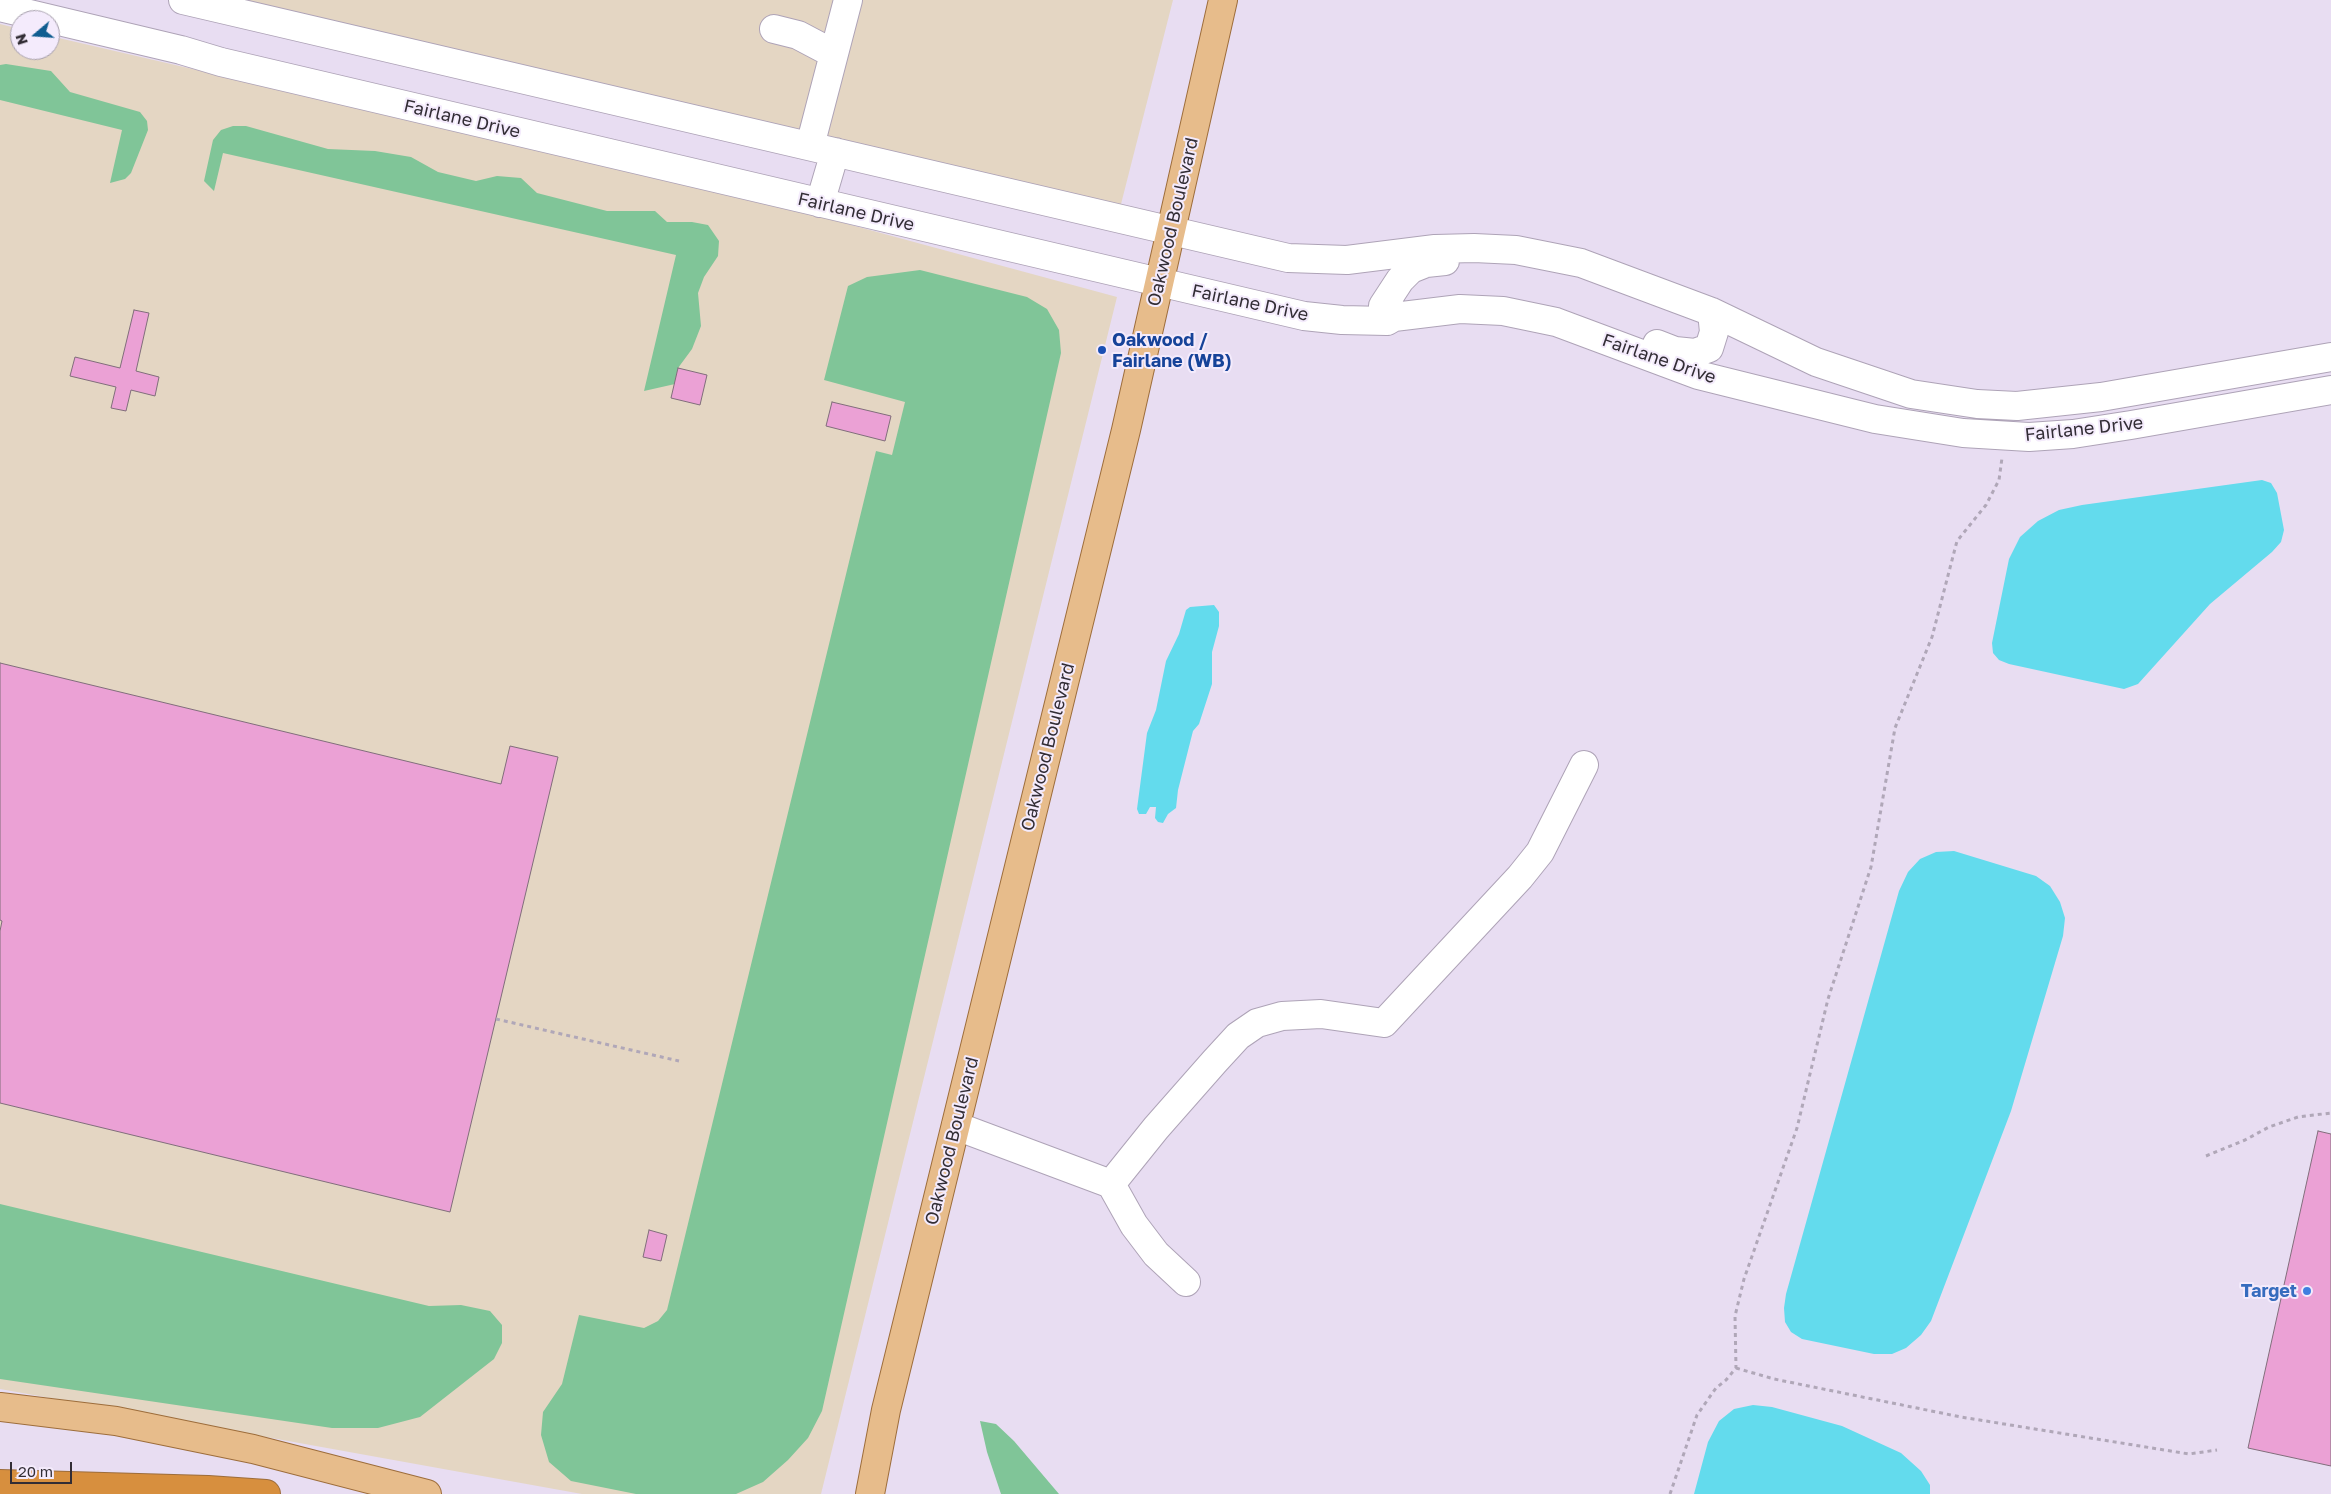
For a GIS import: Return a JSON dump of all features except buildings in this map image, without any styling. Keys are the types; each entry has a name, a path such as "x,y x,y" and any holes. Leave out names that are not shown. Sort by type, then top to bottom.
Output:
{"highway":[{"path":"0,1484 208,1490 266,1494"}],"main road":[{"name":"Oakwood Boulevard","path":"870,1494 886,1410 1123,440 1158,283 1172,232 1223,0"},
{"path":"0,1407 116,1421 214,1441 427,1494"}],"street":[{"name":"Fairlane Drive","path":"183,0 1288,258 1347,260 1435,249 1474,248 1516,250 1581,263 1712,312 1825,365 1911,394 1977,404 2017,406 2101,397 2331,357"},
{"path":"820,203 822,149 834,54 848,0"},
{"name":"Fairlane Drive","path":"0,7 230,64 1304,316 1342,320 1387,320 1394,317 1460,309 1504,311 1556,322 1698,375 1875,419 1963,433 2030,437 2073,434 2331,390"},
{"path":"774,29 798,35 834,54"},
{"path":"1387,320 1383,306 1400,280 1412,269 1426,263 1481,260 1536,264 1581,263"},
{"path":"1556,322 1593,319 1675,351 1695,353 1709,348 1714,332 1712,312"},
{"path":"1111,1184 1156,1128 1215,1061 1238,1036 1257,1023 1282,1016 1321,1014 1384,1023 1520,877 1540,852 1584,765"},
{"path":"956,1126 1111,1184 1134,1225 1156,1254 1186,1282"}],"path":[{"path":"1670,1494 1698,1414 1716,1388 1736,1368 1735,1316 1744,1279 1797,1128 1828,999 1871,867 1895,728 1932,637 1957,541 1986,505 1999,480 2002,455"},
{"path":"496,1019 679,1061"},
{"path":"2206,1156 2298,1116 2331,1113"},
{"path":"1736,1368 1774,1379 1970,1418 2189,1454 2217,1450"}],"shaded area":[{"path":"241,0 1173,0 1120,208"},
{"path":"0,24 10,26 10,60 60,60 60,38 759,200 1117,297 821,1494 582,1494 0,1389"}],"green space":[{"path":"6,64 51,71 70,92 140,112 147,121 148,130 131,173 125,179 110,183 122,130 0,100 0,65"},
{"path":"233,126 246,126 328,149 375,151 411,157 438,172 476,181 497,176 521,178 537,193 607,211 655,211 667,222 692,222 708,225 719,241 718,256 704,277 698,293 701,326 692,349 678,368 675,384 644,391 676,255 223,153 214,191 204,181 213,140 221,130"},
{"path":"920,270 1027,297 1047,309 1059,330 1061,353 822,1411 808,1438 788,1460 763,1482 736,1494 636,1494 571,1481 549,1462 541,1435 543,1412 562,1384 579,1315 644,1328 658,1321 667,1310 876,451 892,455 905,402 824,380 848,286 867,277"},
{"path":"0,1204 429,1306 461,1305 490,1311 502,1325 502,1343 494,1359 420,1417 378,1428 332,1428 0,1379"},
{"path":"980,1421 996,1424 1014,1441 1059,1494 1001,1494 987,1452"}],"water":[{"path":"2262,480 2271,483 2277,493 2284,530 2281,542 2272,552 2210,604 2138,684 2124,689 2009,664 1999,660 1993,653 1992,643 2009,559 2020,537 2038,521 2059,510 2082,505"},
{"path":"1214,605 1219,612 1219,626 1212,652 1212,684 1199,724 1193,731 1178,790 1176,808 1168,814 1163,823 1158,822 1155,818 1156,807 1150,807 1146,814 1139,814 1137,809 1147,733 1156,710 1166,661 1179,634 1186,610 1190,607"},
{"path":"1954,851 2036,876 2050,886 2060,902 2065,918 2063,936 2011,1111 1931,1321 1921,1335 1906,1348 1892,1354 1874,1354 1802,1339 1791,1332 1785,1322 1786,1294 1899,891 1908,872 1920,859 1936,852"},
{"path":"1753,1405 1772,1407 1842,1426 1901,1453 1921,1471 1930,1485 1930,1494 1694,1494 1708,1442 1719,1421 1734,1409"}],"place":[{"name":"Oakwood / Fairlane (WB)","path":"1102,350"},
{"name":"Target","path":"2307,1291"}]}
